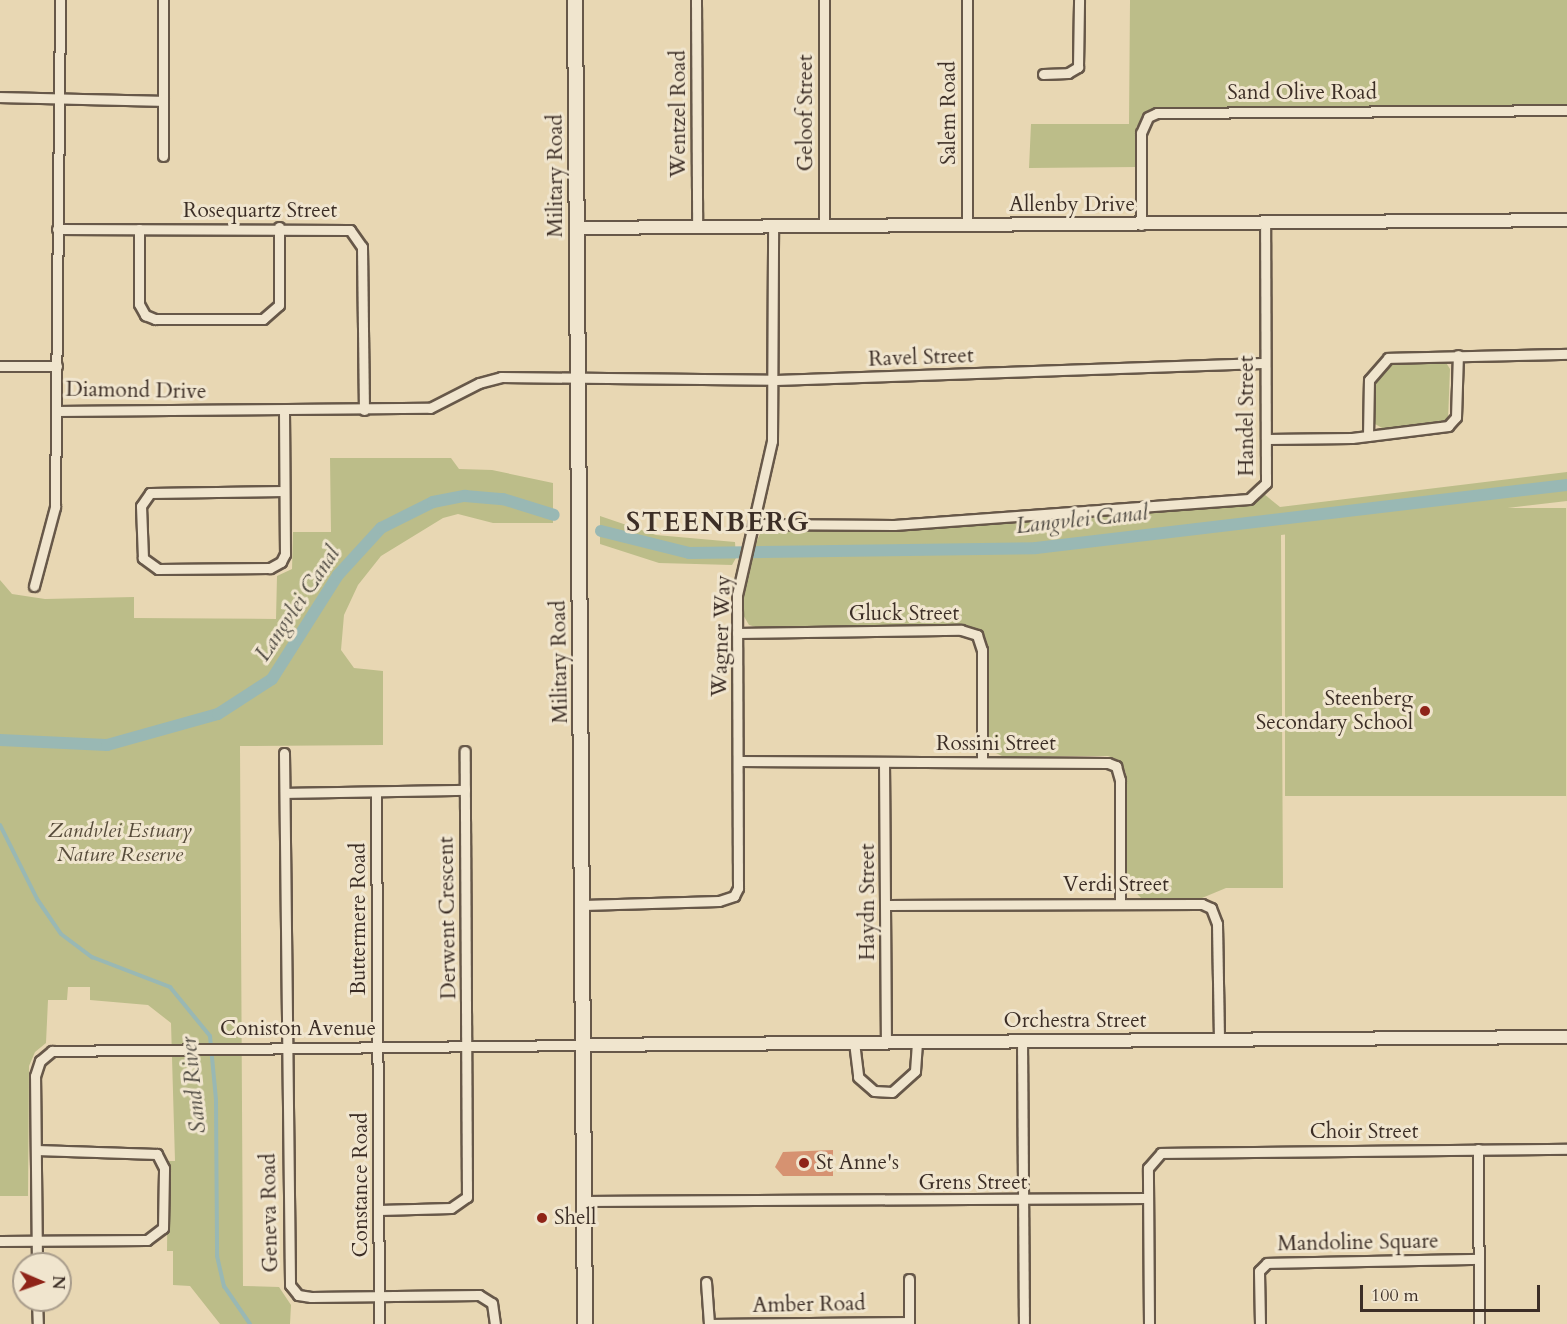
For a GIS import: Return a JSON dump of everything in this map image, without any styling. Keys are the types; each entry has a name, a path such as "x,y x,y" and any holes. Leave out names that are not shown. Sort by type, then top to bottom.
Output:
{"main road":[{"name":"Military Road","path":"575,0 585,1324"}],"street":[{"name":"Diamond Drive","path":"60,0 56,99 56,411 284,411 430,408 479,383 501,377 579,378"},
{"path":"163,0 163,156"},
{"name":"Wentzel Road","path":"696,0 697,228"},
{"name":"Geloof Street","path":"824,0 824,227"},
{"name":"Salem Road","path":"967,0 967,225"},
{"path":"1043,74 1068,73 1078,67 1079,0"},
{"path":"0,97 163,101"},
{"name":"Sand Olive Road","path":"1141,225 1141,133 1148,117 1157,113 1567,110"},
{"name":"Allenby Drive","path":"577,228 1567,220"},
{"name":"Handel Street","path":"753,524 894,525 1250,499 1266,483 1265,224"},
{"path":"139,229 139,304 145,315 155,319 263,319 279,305 279,227"},
{"name":"Rosequartz Street","path":"57,230 343,227 360,239 364,410"},
{"name":"Wagner Way","path":"583,904 719,901 734,896 740,880 737,633 744,559 772,441 773,227"},
{"path":"1368,436 1369,380 1379,363 1396,356 1567,354"},
{"path":"1267,440 1368,436 1442,428 1453,422 1458,355"},
{"name":"Ravel Street","path":"579,378 773,380 1265,363"},
{"path":"0,366 57,366"},
{"path":"34,586 55,507 56,411"},
{"path":"284,411 285,554 278,566 158,569 143,558 141,506 150,493 284,491"},
{"name":"Gluck Street","path":"737,633 961,630 977,635 982,650 982,762"},
{"name":"Derwent Crescent","path":"379,1210 451,1209 468,1197 465,751"},
{"path":"284,753 286,1047"},
{"name":"Rossini Street","path":"739,761 1101,762 1116,766 1120,902"},
{"name":"Haydn Street","path":"884,762 886,1041"},
{"path":"285,793 465,790"},
{"name":"Buttermere Road","path":"376,792 378,1046"},
{"name":"Verdi Street","path":"886,905 1120,902 1193,903 1211,908 1217,924 1219,1040"},
{"name":"Orchestra Street","path":"584,1045 1567,1037"},
{"path":"854,1042 858,1077 874,1091 892,1092 915,1071 916,1041"},
{"path":"1022,1041 1024,1324"},
{"name":"Coniston Avenue","path":"37,1252 36,1072 48,1052 65,1048 584,1045"},
{"name":"Constance Road","path":"378,1046 379,1324"},
{"name":"Geneva Road","path":"286,1047 290,1285 304,1296 379,1297"},
{"path":"1478,1149 1479,1324"},
{"name":"Choir Street","path":"1146,1198 1148,1168 1161,1153 1567,1149"},
{"path":"0,1241 37,1242 157,1237 163,1228 164,1168 161,1158 148,1150 36,1150"},
{"path":"1146,1198 1149,1324"},
{"name":"Grens Street","path":"584,1202 1024,1201 1146,1198"},
{"name":"Mandoline Square","path":"1260,1324 1259,1272 1267,1263 1479,1259"},
{"path":"909,1280 909,1323"},
{"path":"706,1282 709,1324"},
{"path":"379,1297 479,1295 492,1303 495,1324"},
{"name":"Amber Road","path":"709,1324 909,1323"}],"green space":[{"path":"1130,0 1567,0 1567,110 1148,117 1136,127 1136,167 1029,168 1031,124 1129,124"},
{"path":"1445,361 1450,369 1448,420 1384,429 1375,424 1372,384 1386,362"},
{"name":"Zandvlei Estuary Nature Reserve","path":"330,458 451,458 459,469 492,470 553,483 553,523 493,523 458,514 443,518 381,556 358,585 344,615 341,650 354,668 383,671 383,745 240,746 243,1286 279,1287 291,1305 290,1324 220,1324 190,1286 173,1285 173,1251 167,1251 168,1161 175,1161 171,1023 148,1005 90,1000 90,987 68,987 67,1000 48,1000 46,1043 35,1052 29,1066 28,1196 0,1196 0,580 12,594 45,599 134,597 134,618 276,619 277,576 292,569 293,532 331,532"},
{"path":"1567,472 1567,501 1281,535 1283,888 1226,888 1202,898 1141,898 1127,883 1126,773 1120,761 1108,756 1002,756 994,752 988,743 987,645 980,632 969,626 759,628 749,625 742,613 749,560 762,529 936,527 1250,502 1264,494 1280,507"},
{"path":"1285,508 1566,508 1566,796 1285,796"},
{"path":"600,516 656,535 735,542 736,558 732,565 659,563 600,544"}],"building":[{"name":"St Anne's","path":"833,1150 833,1176 783,1176 775,1167 783,1152"}],"waterway":[{"name":"Langvlei Canal","path":"601,531 689,553 1036,548 1567,485"},
{"name":"Langvlei Canal","path":"0,740 107,745 218,714 272,679 338,575 381,528 433,502 465,496 503,499 554,515"},
{"name":"Sand River","path":"0,825 37,899 61,934 92,957 170,987 210,1036 216,1100 217,1256 224,1286 250,1324"}],"place":[{"name":"Steenberg Secondary School","path":"1425,711"},
{"name":"St Anne's","path":"804,1163"},
{"name":"Shell","path":"542,1218"}],"district":[{"name":"STEENBERG","path":"718,523"}]}
